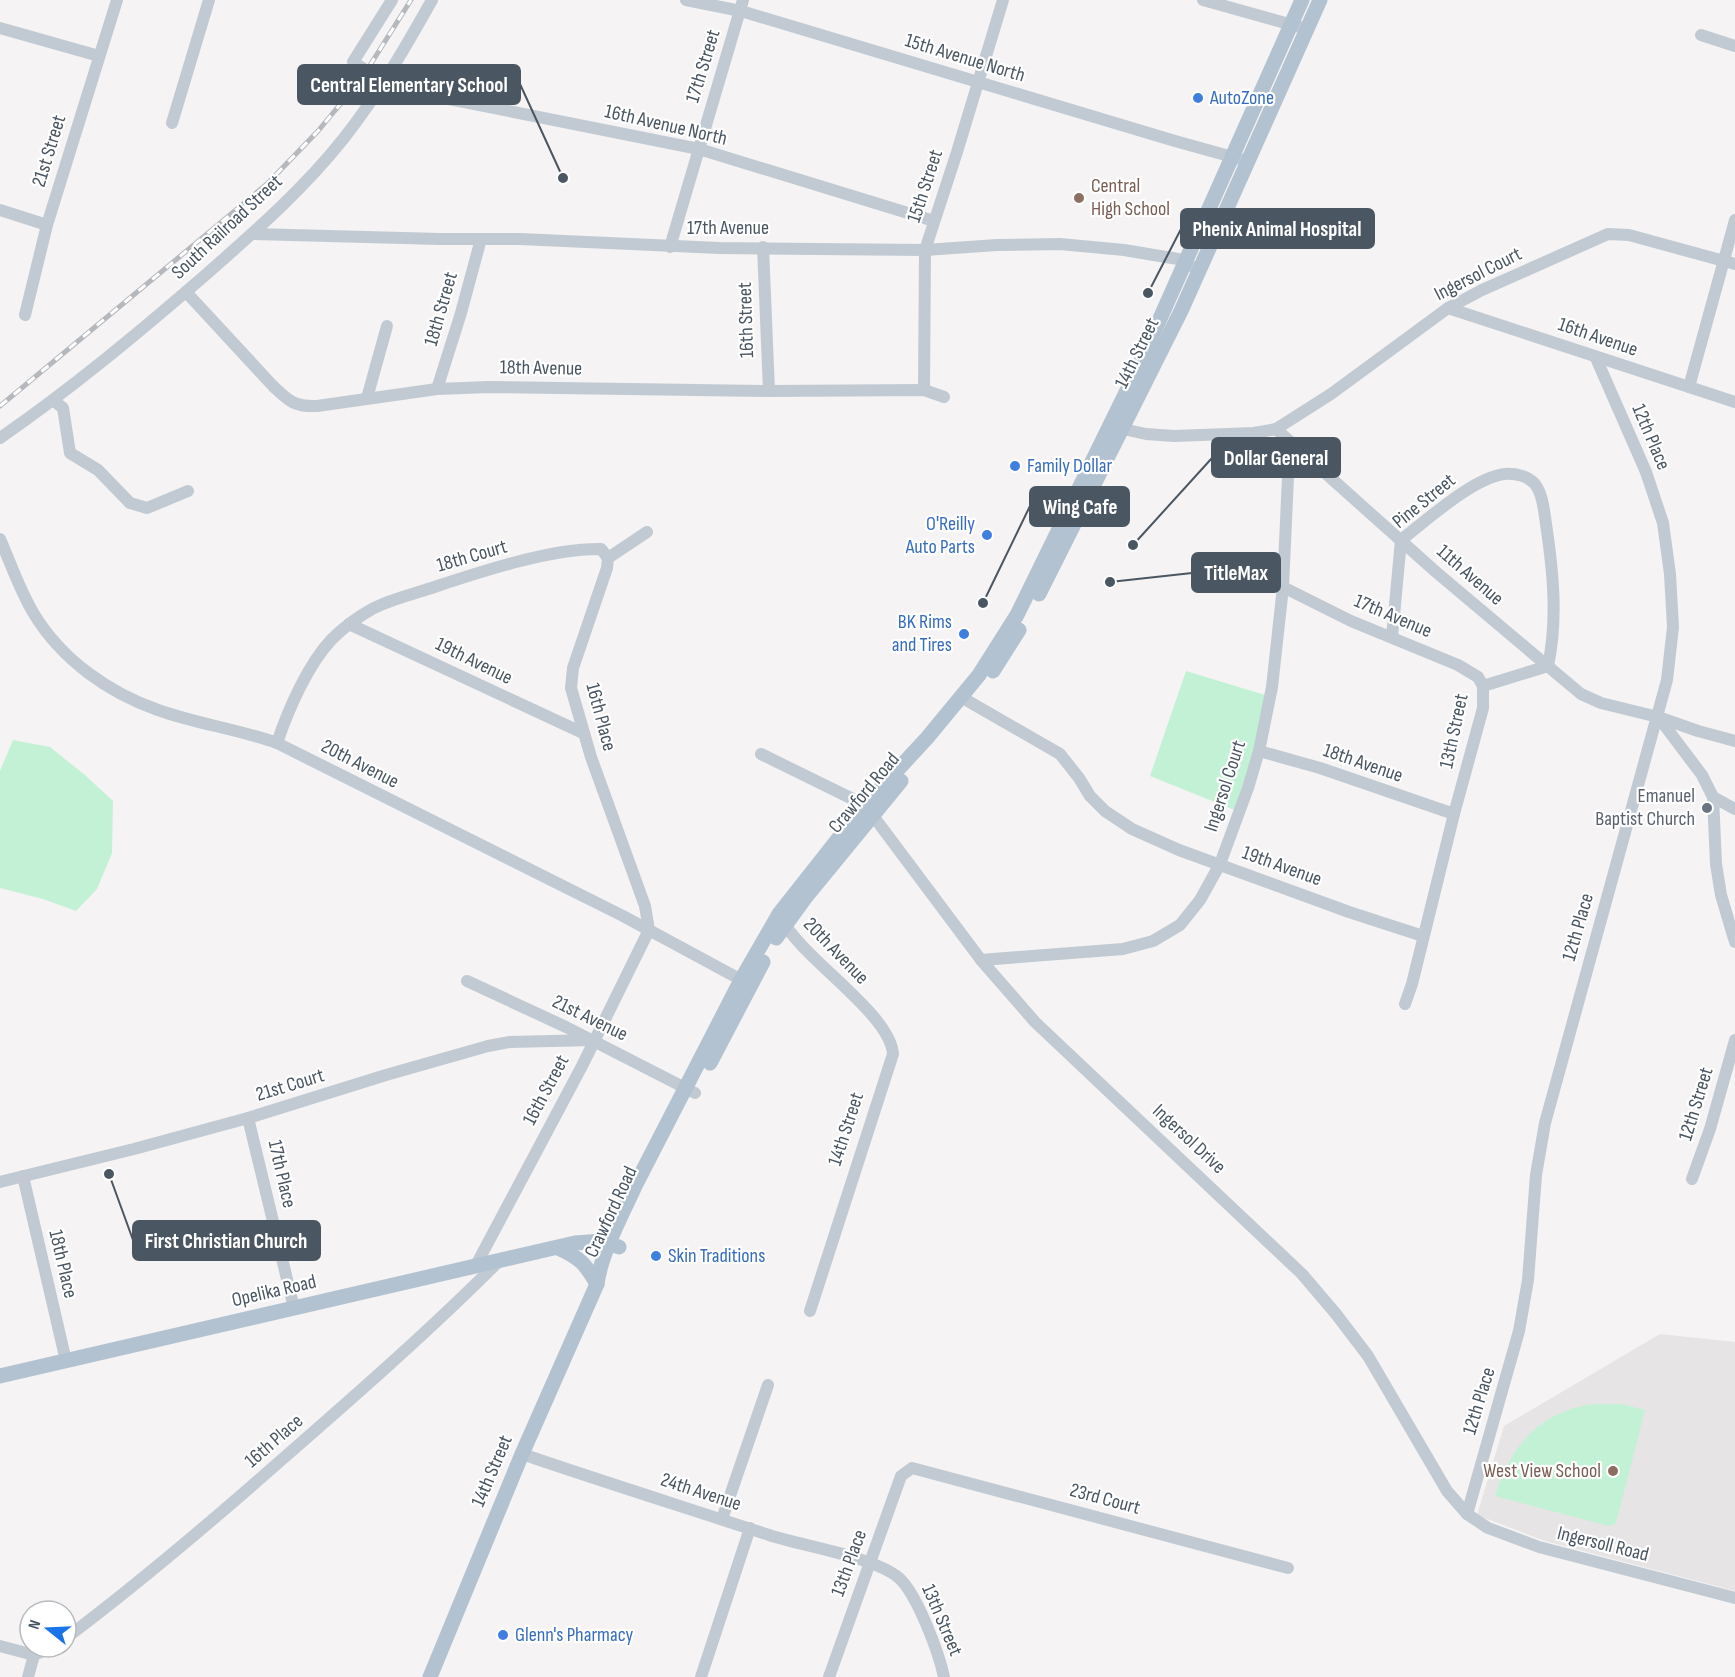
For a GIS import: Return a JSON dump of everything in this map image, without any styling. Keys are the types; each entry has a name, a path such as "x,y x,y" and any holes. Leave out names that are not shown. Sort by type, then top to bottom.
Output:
{"main road":[{"name":"14th Street","path":"1117,426 1184,262 1302,0"},
{"name":"14th Street","path":"1117,426 1181,311 1320,0"},
{"name":"Crawford Road","path":"597,1284 604,1277 620,1218 636,1184 690,1090 781,919 869,809 1008,650 1034,604 1117,426"},
{"name":"Crawford Road","path":"612,1246 641,1196 690,1090"},
{"path":"583,1242 603,1232 620,1218"},
{"name":"Opelika Road","path":"0,1376 583,1242 602,1241 612,1246"},
{"name":"Opelika Road","path":"558,1248 577,1251 612,1246"},
{"path":"558,1248 579,1258 587,1266 597,1284"},
{"name":"14th Street","path":"430,1677 522,1454 597,1284"}],"street":[{"name":"21st Street","path":"25,315 46,225 117,0"},
{"path":"172,123 208,0"},
{"path":"384,82 353,62 392,0"},
{"name":"South Railroad Street","path":"0,438 120,349 253,234 329,156 362,115 432,0"},
{"name":"15th Avenue North","path":"686,0 742,6 978,81 1247,161"},
{"name":"15th Street","path":"924,390 925,250 1003,0"},
{"path":"1203,0 1307,29"},
{"name":"17th Street","path":"670,247 742,6"},
{"path":"0,28 99,56"},
{"path":"1701,35 1735,46"},
{"name":"16th Avenue North","path":"384,82 449,99 699,150 934,221"},
{"path":"0,210 46,225"},
{"path":"1689,387 1729,262 1735,219"},
{"name":"17th Avenue","path":"253,234 520,239 670,247 925,250 1060,244 1124,250 1178,259 1198,270"},
{"name":"Ingersol Court","path":"1276,429 1331,394 1448,308 1482,290 1608,234 1629,235 1729,262"},
{"name":"18th Street","path":"437,388 481,239"},
{"name":"16th Street","path":"763,247 769,391"},
{"name":"18th Avenue","path":"186,292 288,400 297,405 307,406 437,388 489,387 769,391 924,390 944,397"},
{"name":"16th Avenue","path":"1448,308 1735,402"},
{"path":"367,398 387,326"},
{"name":"12th Place","path":"1467,1514 1519,1331 1528,1280 1536,1175 1545,1123 1629,817 1659,717 1667,680 1673,627 1670,574 1663,523 1646,472 1596,358"},
{"path":"53,400 63,408 70,453 98,470 130,503 147,508 188,491"},
{"path":"1117,426 1146,434 1174,436 1254,433 1276,429"},
{"name":"11th Avenue","path":"1276,429 1436,572 1581,694 1600,703 1659,717"},
{"name":"Ingersol Court","path":"981,960 1123,950 1153,941 1180,925 1200,900 1220,864 1259,751 1272,687 1283,586 1287,488 1293,443"},
{"name":"Pine Street","path":"1392,637 1401,540 1460,495 1487,479 1506,474 1526,477 1534,483 1542,501 1550,554 1554,606 1552,647 1548,666"},
{"path":"608,558 647,532"},
{"name":"20th Avenue","path":"0,539 34,615 68,657 111,690 159,711 249,733 277,743 649,930 746,982"},
{"name":"18th Court","path":"349,624 374,608 393,601 493,569 544,556 601,549 608,558"},
{"name":"16th Place","path":"608,558 607,568 571,678 573,700 645,906 649,930"},
{"name":"17th Avenue","path":"1283,586 1351,621 1469,670 1478,677 1483,686"},
{"path":"277,743 293,702 319,656 349,624"},
{"name":"19th Avenue","path":"349,624 583,733"},
{"name":"13th Street","path":"1405,1004 1483,708 1483,686 1548,666"},
{"name":"19th Avenue","path":"965,700 1060,754 1079,778 1089,796 1123,823 1179,850 1349,912 1423,936"},
{"path":"1659,717 1735,741"},
{"path":"1659,717 1702,775 1713,797 1716,864 1735,942"},
{"name":"18th Avenue","path":"1259,751 1320,768 1454,814"},
{"path":"761,754 869,809"},
{"path":"1713,797 1735,809"},
{"name":"Ingersol Drive","path":"869,809 981,960 1035,1022 1266,1238 1323,1298 1368,1356 1447,1491 1467,1514"},
{"name":"20th Avenue","path":"781,919 872,1008"},
{"name":"16th Street","path":"475,1267 594,1041 649,930"},
{"name":"21st Avenue","path":"467,981 594,1041 690,1090"},
{"name":"14th Street","path":"810,1311 893,1054 892,1043 872,1008"},
{"name":"12th Street","path":"1692,1179 1710,1129 1735,1040"},
{"name":"21st Court","path":"0,1182 248,1118 488,1046 510,1042 594,1041"},
{"name":"17th Place","path":"248,1118 294,1308"},
{"name":"18th Place","path":"23,1176 66,1361"},
{"name":"16th Place","path":"78,1629 224,1511 343,1408 421,1338 497,1263"},
{"path":"722,1519 768,1385"},
{"name":"24th Avenue","path":"522,1454 750,1528 870,1562"},
{"name":"13th Place","path":"829,1677 901,1476 912,1468"},
{"name":"23rd Court","path":"912,1468 1288,1568"},
{"name":"Ingersoll Road","path":"1467,1514 1488,1528 1539,1547 1735,1598"},
{"path":"701,1677 750,1528"},
{"name":"13th Street","path":"870,1562 897,1576 911,1592 944,1677"},
{"path":"0,1646 18,1651"},
{"path":"28,1677 33,1659"}],"shaded area":[{"name":"West View School","path":"1660,1334 1735,1342 1735,1591 1545,1541 1477,1515 1504,1426"}],"green space":[{"path":"1186,671 1265,695 1254,751 1237,811 1150,776"},
{"path":"13,740 50,747 113,801 112,853 97,889 76,911 43,899 0,888 0,771"},
{"path":"1594,1404 1621,1404 1645,1410 1616,1523 1609,1526 1495,1496 1509,1462 1530,1434 1558,1414"}],"railway":[{"path":"0,406 267,184 318,131 362,78 411,0"}],"place":[{"name":"AutoZone","path":"1198,98"},
{"name":"Central Elementary School","path":"563,178"},
{"name":"Central High School","path":"1079,198"},
{"name":"Phenix Animal Hospital","path":"1148,293"},
{"name":"Family Dollar","path":"1015,466"},
{"name":"O'Reilly Auto Parts","path":"987,535"},
{"name":"Dollar General","path":"1133,545"},
{"name":"TitleMax","path":"1110,582"},
{"name":"Wing Cafe","path":"983,603"},
{"name":"BK Rims and Tires","path":"964,634"},
{"name":"Emanuel Baptist Church","path":"1707,808"},
{"name":"First Christian Church","path":"109,1174"},
{"name":"Skin Traditions","path":"656,1256"},
{"name":"West View School","path":"1613,1471"},
{"name":"Glenn's Pharmacy","path":"503,1635"}]}
